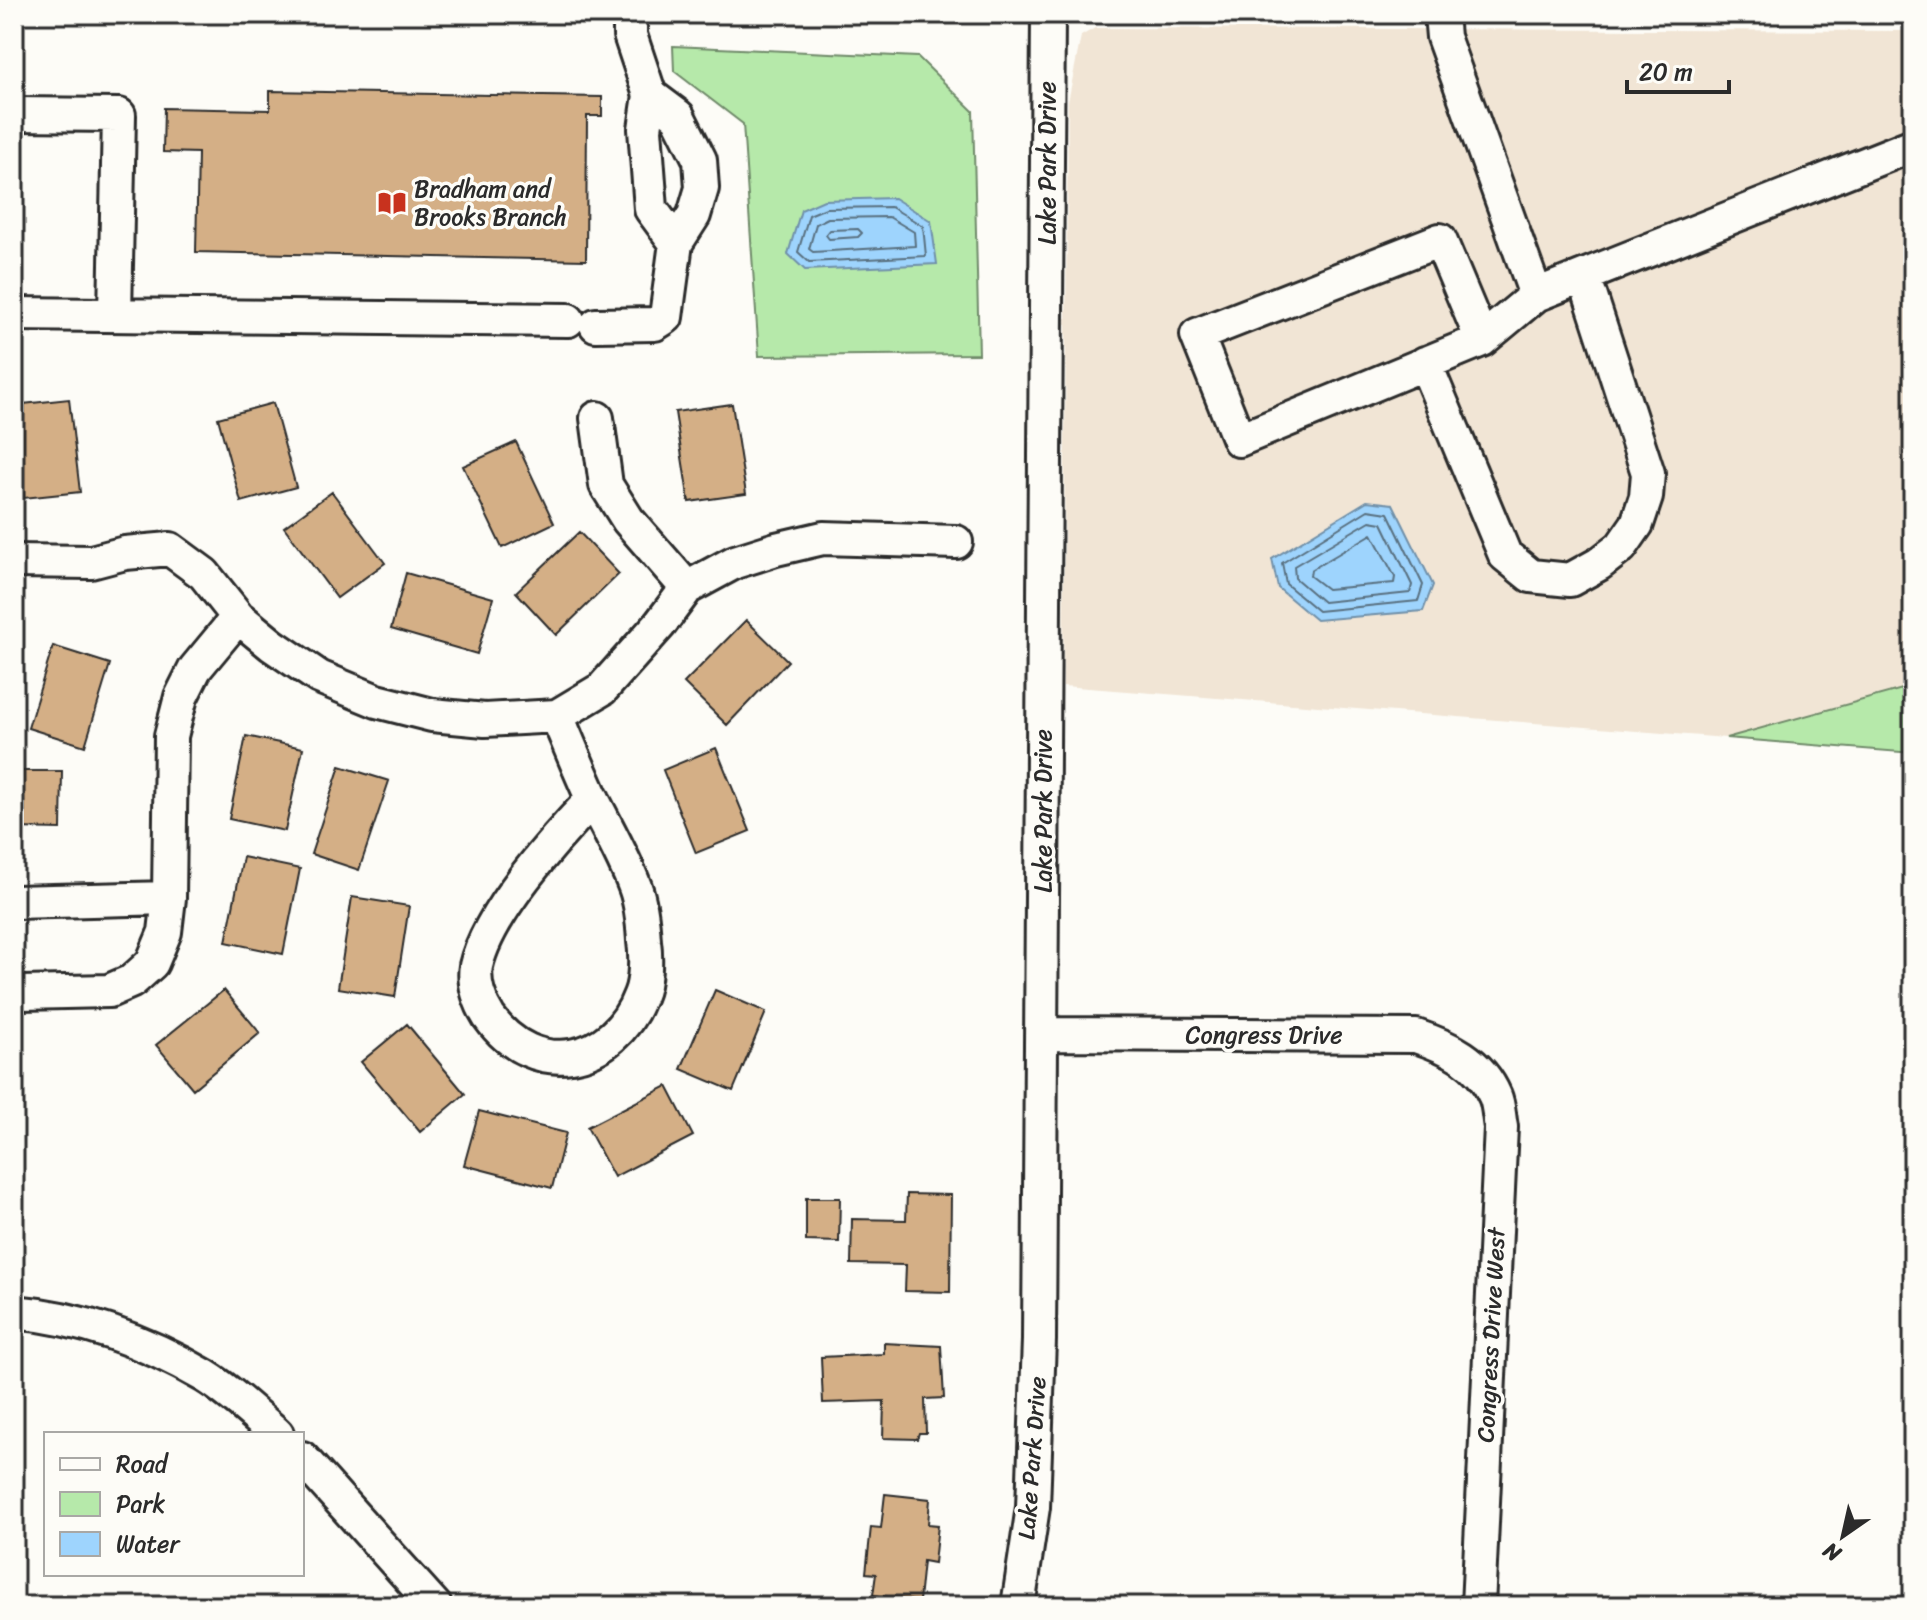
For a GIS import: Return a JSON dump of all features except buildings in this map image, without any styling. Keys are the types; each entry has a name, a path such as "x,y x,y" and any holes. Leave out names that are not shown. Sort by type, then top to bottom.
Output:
{"street":[{"path":"630,14 630,35 650,95 645,129 651,209 676,243"},
{"name":"Lake Park Drive","path":"1018,1606 1033,1507 1039,1340 1048,14"},
{"path":"1441,14 1443,37 1536,295"},
{"path":"14,314 655,324 666,317 676,243 694,215 702,188 700,160 678,116 650,95"},
{"path":"14,114 119,115 115,315"},
{"path":"1482,340 1440,240 1197,335 1239,440 1482,340 1536,295 1913,145"},
{"path":"1425,363 1505,555 1531,576 1570,580 1621,547 1637,524 1646,497 1648,473 1584,276"},
{"path":"597,418 606,485 628,520 687,588"},
{"path":"14,561 91,562 125,553 170,549 204,574 238,617 319,677 377,701 432,715 485,720 557,716 602,689 660,624 687,588 735,562 823,538 956,542"},
{"path":"14,990 22,993 109,991 132,981 152,963 165,932 169,898 171,736 181,697 195,669 238,617"},
{"path":"557,716 636,888 645,943 642,993 626,1021 604,1044 578,1056 547,1056 518,1046 498,1029 480,1004 475,969 487,934 551,842 593,799"},
{"path":"14,902 169,898"},
{"name":"Congress Drive","path":"1041,1034 1416,1036 1449,1046 1478,1069"},
{"name":"Congress Drive West","path":"1478,1069 1496,1097 1501,1127 1478,1606"},
{"path":"14,1312 48,1315 103,1330 157,1351 207,1378 274,1432"},
{"path":"304,1460 435,1606"}],"shaded area":[{"path":"1095,28 1913,31 1913,686 1726,738 1063,686 1068,102 1081,36"}],"green space":[{"path":"673,46 918,57 973,111 979,354 759,356 743,124 674,71"},
{"path":"1913,686 1913,753 1726,738"}],"water":[{"path":"894,198 931,221 937,264 805,270 788,254 801,210 824,200"},
{"path":"1367,501 1393,504 1433,585 1423,611 1316,620 1278,588 1272,559"}],"place":[{"name":"Bradham and Brooks Branch","path":"392,203"}]}
